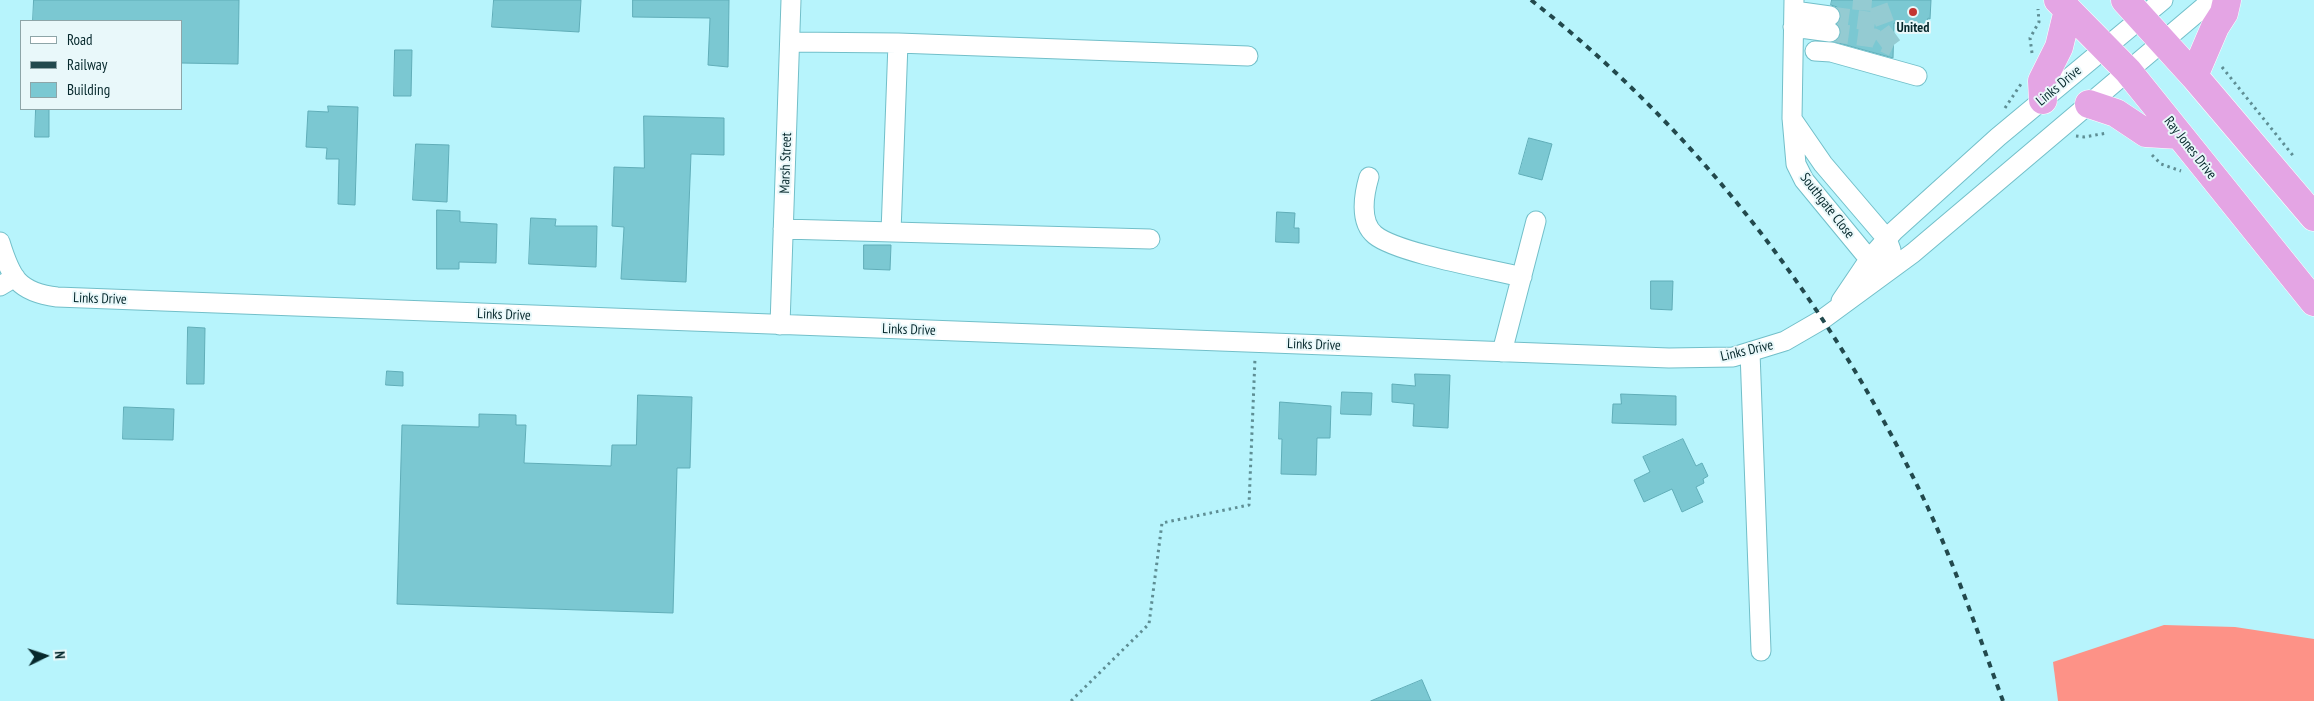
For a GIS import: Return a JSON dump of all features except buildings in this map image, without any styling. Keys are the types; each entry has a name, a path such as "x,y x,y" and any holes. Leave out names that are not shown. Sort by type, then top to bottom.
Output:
{"highway":[{"path":"2194,76 2208,42 2224,12 2227,0"},
{"path":"2043,100 2042,81 2059,47 2063,5"},
{"name":"Ray Jones Drive","path":"2063,5 2128,71 2314,302"},
{"path":"2133,9 2194,76 2314,217"},
{"path":"2089,104 2116,113 2146,133 2179,135"}],"street":[{"name":"Marsh Street","path":"780,326 792,0"},
{"name":"Links Drive","path":"1836,308 1869,259 1887,239 1998,138 2106,48 2133,9 2163,0"},
{"name":"Links Drive","path":"0,242 6,262 7,281 37,294 57,297 780,326 1691,359 1732,357 1794,337 1897,266 2212,0"},
{"path":"1794,13 1830,24"},
{"name":"Southgate Close","path":"1794,13 1792,118 1794,153 1798,170 1869,259"},
{"path":"790,42 898,43 1248,56"},
{"path":"891,232 898,43"},
{"path":"1815,52 1831,52 1917,76"},
{"name":"Southgate Close","path":"1792,118 1822,164 1887,239"},
{"path":"1369,177 1365,211 1366,222 1374,234 1396,246 1522,277"},
{"path":"1502,352 1536,221"},
{"path":"783,229 1150,239"},
{"path":"1887,239 1897,266"},
{"path":"1869,259 1897,266"},
{"path":"1750,352 1761,650"}],"path":[{"path":"2208,42 2221,49 2219,59 2223,70 2296,160"},
{"path":"1071,701 1148,624 1162,522 1249,505 1255,343"}],"shaded area":[{"path":"2164,625 2235,627 2314,639 2314,701 2058,701 2053,662"}],"tunnel":[{"path":"1853,0 1877,2 1888,32"},
{"path":"1830,16 1875,22 1894,48"},
{"path":"1830,32 1874,38 1893,47"}],"railway":[{"path":"1531,0 1593,52 1652,108 1708,168 1759,231 1807,296 1851,365 1892,435 1928,508 1958,580 2003,701"}],"place":[{"name":"United","path":"1913,12"}]}
